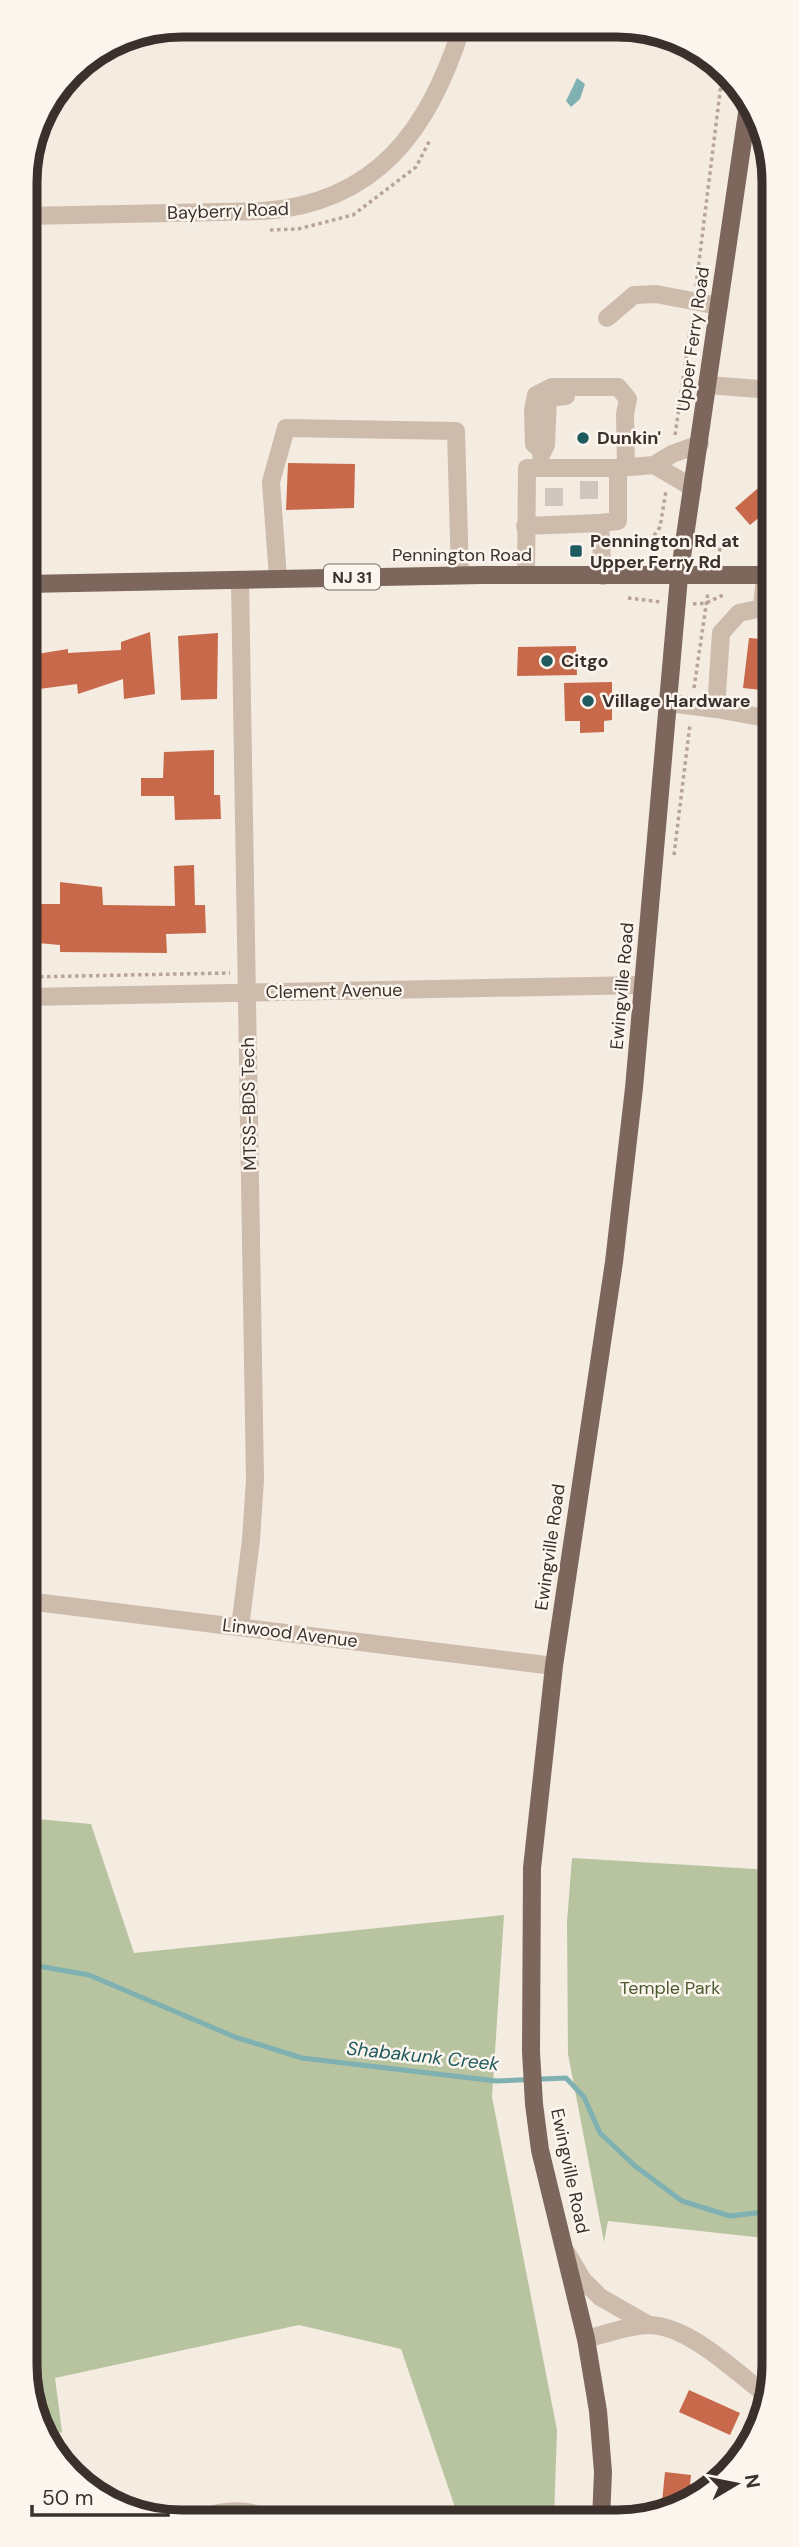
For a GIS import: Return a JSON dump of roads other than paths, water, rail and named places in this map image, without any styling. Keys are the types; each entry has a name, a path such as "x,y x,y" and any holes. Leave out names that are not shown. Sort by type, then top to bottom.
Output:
{"main road":[{"name":"Upper Ferry Road","path":"680,577 746,117"},
{"name":"Pennington Road","path":"37,584 460,575 762,575"},
{"name":"Ewingville Road","path":"601,2510 603,2472 598,2411 586,2339 540,2150 534,2104 531,2052 532,1868 554,1666 614,1262 643,985 680,577"}],"street":[{"name":"Bayberry Road","path":"37,216 263,211 291,209 321,202 373,174 401,146 436,95 458,37"},
{"path":"607,317 634,295 656,294 719,306"},
{"path":"708,385 762,389"},
{"path":"525,526 593,517 618,521 625,414 614,395 548,398 547,467"},
{"path":"278,578 271,482 286,428 456,431 460,575"},
{"path":"526,575 527,468 547,467 589,474 622,467 654,465 699,443"},
{"path":"654,465 693,488"},
{"path":"554,506 554,524"},
{"path":"593,517 603,576"},
{"name":"MTSS-BDS Tech","path":"240,580 255,1480 251,1540 240,1627"},
{"path":"716,709 721,633 739,613 762,608"},
{"path":"669,703 762,717"},
{"name":"Clement Avenue","path":"37,997 643,985"},
{"name":"Linwood Avenue","path":"37,1602 554,1666"},
{"path":"564,2248 583,2280 600,2297 649,2325 687,2336 759,2390"},
{"path":"586,2339 649,2325"}],"water":[{"path":"577,78 585,84 580,99 571,107 566,101"}],"waterway":[{"name":"Shabakunk Creek","path":"37,1966 89,1975 235,2037 302,2058 496,2081 566,2078 584,2097 600,2133 635,2166 682,2201 730,2216 762,2212"}],"tunnel":[{"path":"554,481 554,506"},
{"path":"589,481 589,506"}],"place":[{"name":"Dunkin'","path":"583,438"},
{"name":"Pennington Rd at Upper Ferry Rd","path":"576,551"},
{"name":"Citgo","path":"547,661"},
{"name":"Village Hardware","path":"588,701"}],"park label":[{"name":"Temple Park","path":"670,1988"}]}
